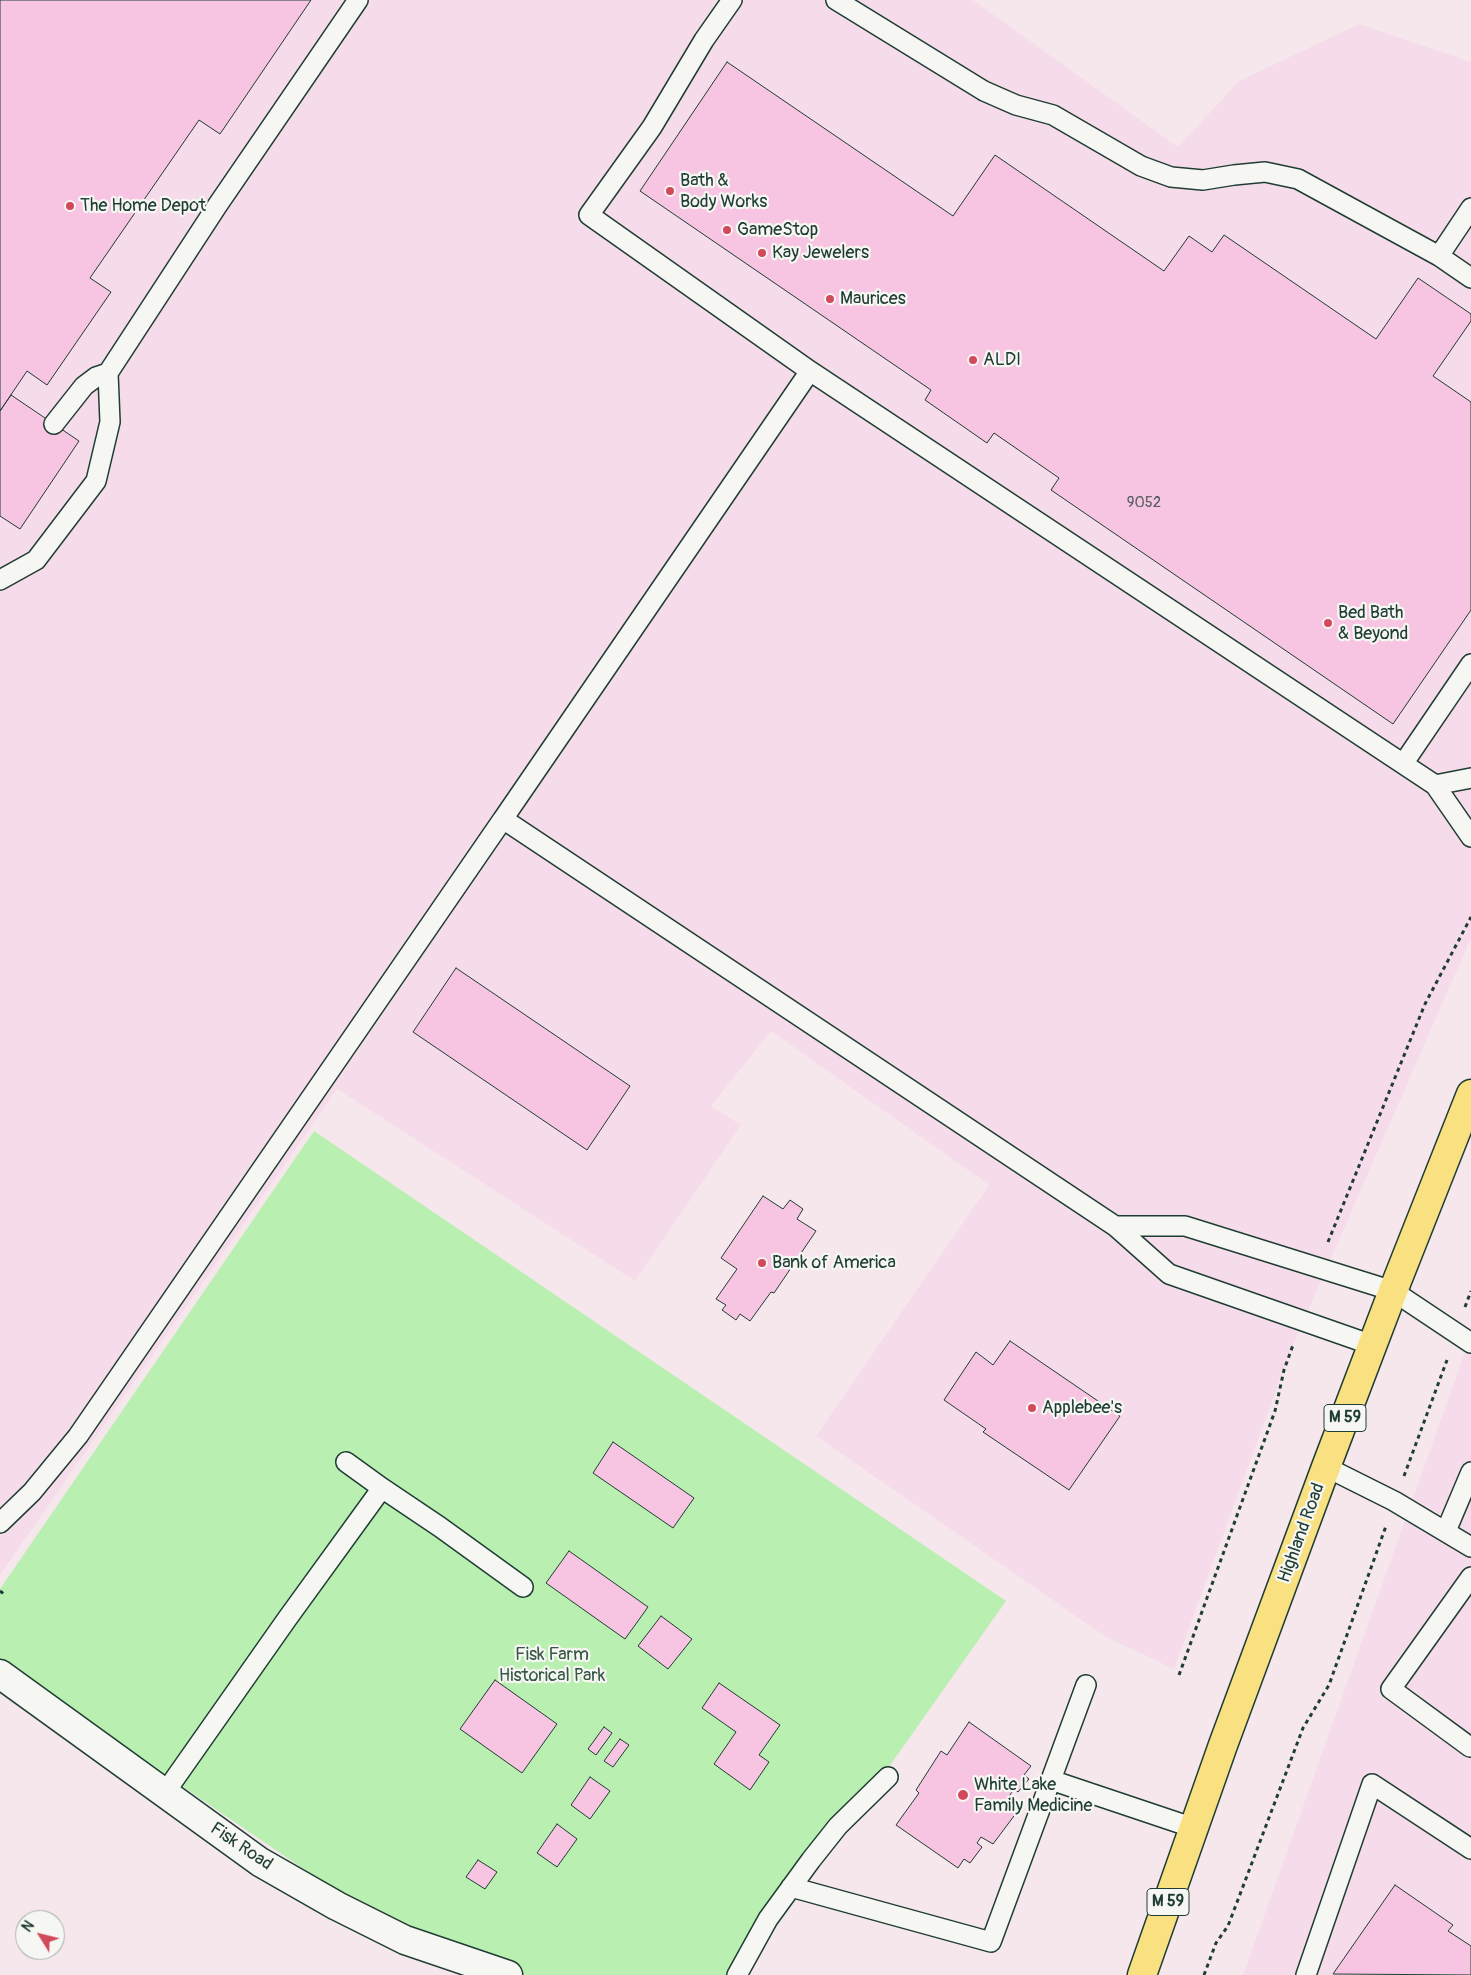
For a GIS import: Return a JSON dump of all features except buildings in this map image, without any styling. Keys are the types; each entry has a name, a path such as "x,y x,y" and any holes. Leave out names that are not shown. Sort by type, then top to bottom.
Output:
{"highway":[{"name":"Highland Road","path":"1142,1975 1194,1828 1372,1345 1393,1291 1465,1127 1471,1094"}],"street":[{"name":"Fisk Road","path":"0,1674 260,1862 337,1906 405,1940 508,1975"}],"lane":[{"path":"0,580 36,560 96,482 110,422 108,373 222,198 358,0"},
{"path":"732,0 704,40 652,127 589,214 810,371 1435,785 1471,837"},
{"path":"836,0 984,91 1016,105 1053,115 1141,166 1171,177 1203,180 1234,174 1265,172 1298,179 1439,256 1471,278"},
{"path":"1439,256 1471,208"},
{"path":"0,1523 32,1492 78,1436 810,371"},
{"path":"54,424 84,386 96,377 108,373"},
{"path":"1403,764 1471,664"},
{"path":"1435,785 1471,778"},
{"path":"503,819 1115,1226 1169,1274 1372,1345"},
{"path":"1115,1226 1185,1226 1393,1291 1471,1343"},
{"path":"346,1462 524,1587"},
{"path":"1326,1467 1394,1501 1471,1547"},
{"path":"1446,1531 1467,1492 1471,1472"},
{"path":"164,1794 292,1611 382,1488"},
{"path":"1471,1577 1391,1688 1471,1746"},
{"path":"791,1887 991,1942 1086,1685"},
{"path":"737,1975 768,1919 791,1887 838,1826 888,1776"},
{"path":"1051,1780 1194,1828"},
{"path":"1306,1975 1372,1784 1471,1849"}],"path":[{"path":"1204,1975 1216,1943 1228,1926 1303,1728 1329,1685 1394,1501 1440,1382 1455,1332 1471,1291"},
{"path":"0,1591 4,1594"}],"shaded area":[{"path":"0,0 973,0 1178,147 1239,81 1359,24 1471,62 1471,938 1290,1352 1174,1669 1106,1637 816,1436 989,1185 771,1031 711,1106 741,1125 635,1281 337,1089 0,1575"},
{"path":"1471,1335 1471,1975 1243,1975"}],"green space":[{"name":"Fisk Farm Historical Park","path":"314,1131 1006,1601 742,1975 459,1975 0,1662 0,1589"}],"place":[{"name":"Bath & Body Works","path":"670,191"},
{"name":"The Home Depot","path":"70,206"},
{"name":"GameStop","path":"727,230"},
{"name":"Kay Jewelers","path":"762,253"},
{"name":"Maurices","path":"830,299"},
{"name":"ALDI","path":"973,360"},
{"name":"Bed Bath & Beyond","path":"1328,623"},
{"name":"Bank of America","path":"762,1263"},
{"name":"Applebee's","path":"1032,1408"},
{"name":"White Lake Family Medicine","path":"963,1795"}]}
